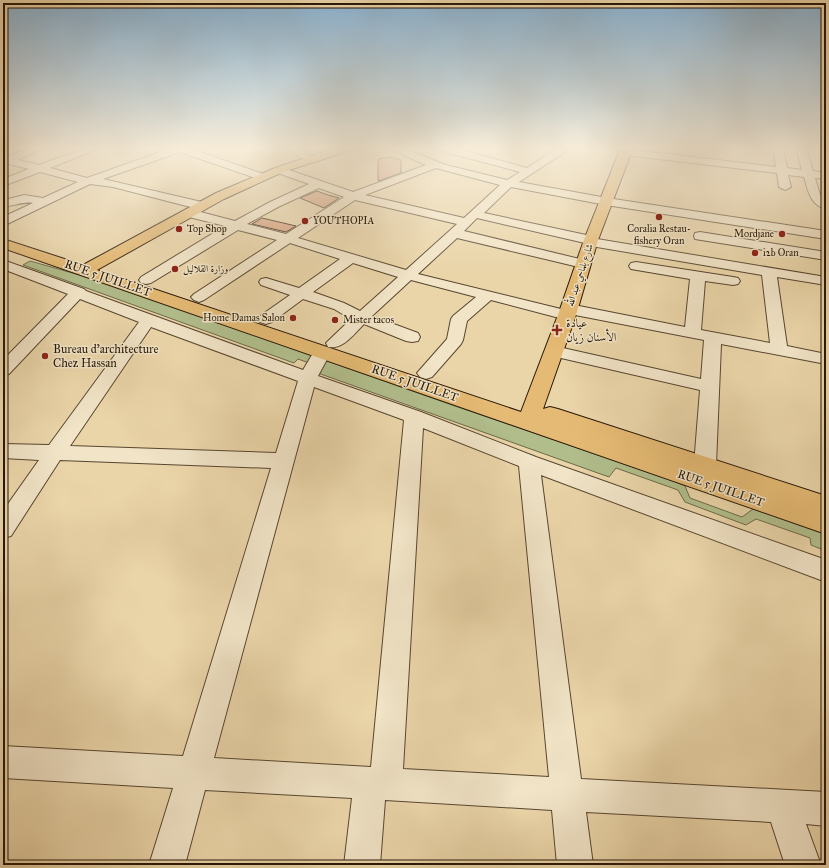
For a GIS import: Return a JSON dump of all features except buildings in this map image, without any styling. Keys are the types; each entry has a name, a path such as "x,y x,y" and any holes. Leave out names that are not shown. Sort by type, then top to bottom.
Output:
{"main road":[{"path":"91,267 202,206 238,189"},
{"name":"شارع بلماحي عبد الله","path":"530,415 568,312 603,199 608,189"},
{"name":"RUE 5 JUILLET","path":"3,232 91,267 530,415 826,524"},
{"name":"RUE 5 JUILLET","path":"3,243 32,252 146,280 266,319 328,347 426,373 530,415 705,465 826,506"}],"street":[{"path":"3,222 73,189"},
{"path":"131,189 202,206"},
{"path":"146,280 290,196 308,189"},
{"path":"332,189 353,196 591,241 826,281"},
{"path":"199,297 353,196 373,189"},
{"path":"167,865 308,378 328,347 362,318 503,189"},
{"path":"537,189 826,235"},
{"path":"812,189 814,196 826,205"},
{"path":"3,202 9,203 24,198 45,202"},
{"path":"603,199 826,229"},
{"path":"189,213 289,239 408,276 488,295 568,312 693,333 826,359"},
{"path":"454,233 583,264"},
{"path":"700,236 826,256"},
{"path":"6,269 32,252"},
{"path":"266,319 351,258"},
{"path":"636,266 733,281"},
{"path":"6,269 79,292 148,320 414,417 529,462 826,570"},
{"path":"769,272 780,350"},
{"path":"693,333 698,275"},
{"path":"266,282 339,306 362,318 412,337"},
{"path":"3,370 79,292"},
{"path":"426,373 455,340 459,319 488,295"},
{"path":"3,530 55,452 148,320"},
{"path":"705,465 713,337"},
{"path":"554,351 709,386"},
{"path":"362,865 378,784 414,417"},
{"path":"3,451 283,461"},
{"path":"529,462 575,865"},
{"path":"3,762 826,809"},
{"path":"783,807 803,865"}],"green space":[{"path":"30,261 101,281 452,405 671,480 685,486 690,498 742,517 753,509 826,534 826,551 811,545 810,538 756,519 746,525 685,502 678,490 616,468 609,477 315,372 320,367 298,359 294,363 23,265"}],"place":[{"name":"Coralia Restau- fishery Oran","path":"659,217"},
{"name":"YOUTHOPIA","path":"305,221"},
{"name":"Top Shop","path":"179,229"},
{"name":"Mordjane","path":"782,234"},
{"name":"i2b Oran","path":"755,253"},
{"name":"وزارة القلاليل","path":"175,269"},
{"name":"Home Damas Salon","path":"293,318"},
{"name":"Mister tacos","path":"335,320"},
{"name":"عيادة الأسنان زيان","path":"557,330"},
{"name":"Bureau d'architecture Chez Hassan","path":"45,356"}]}
